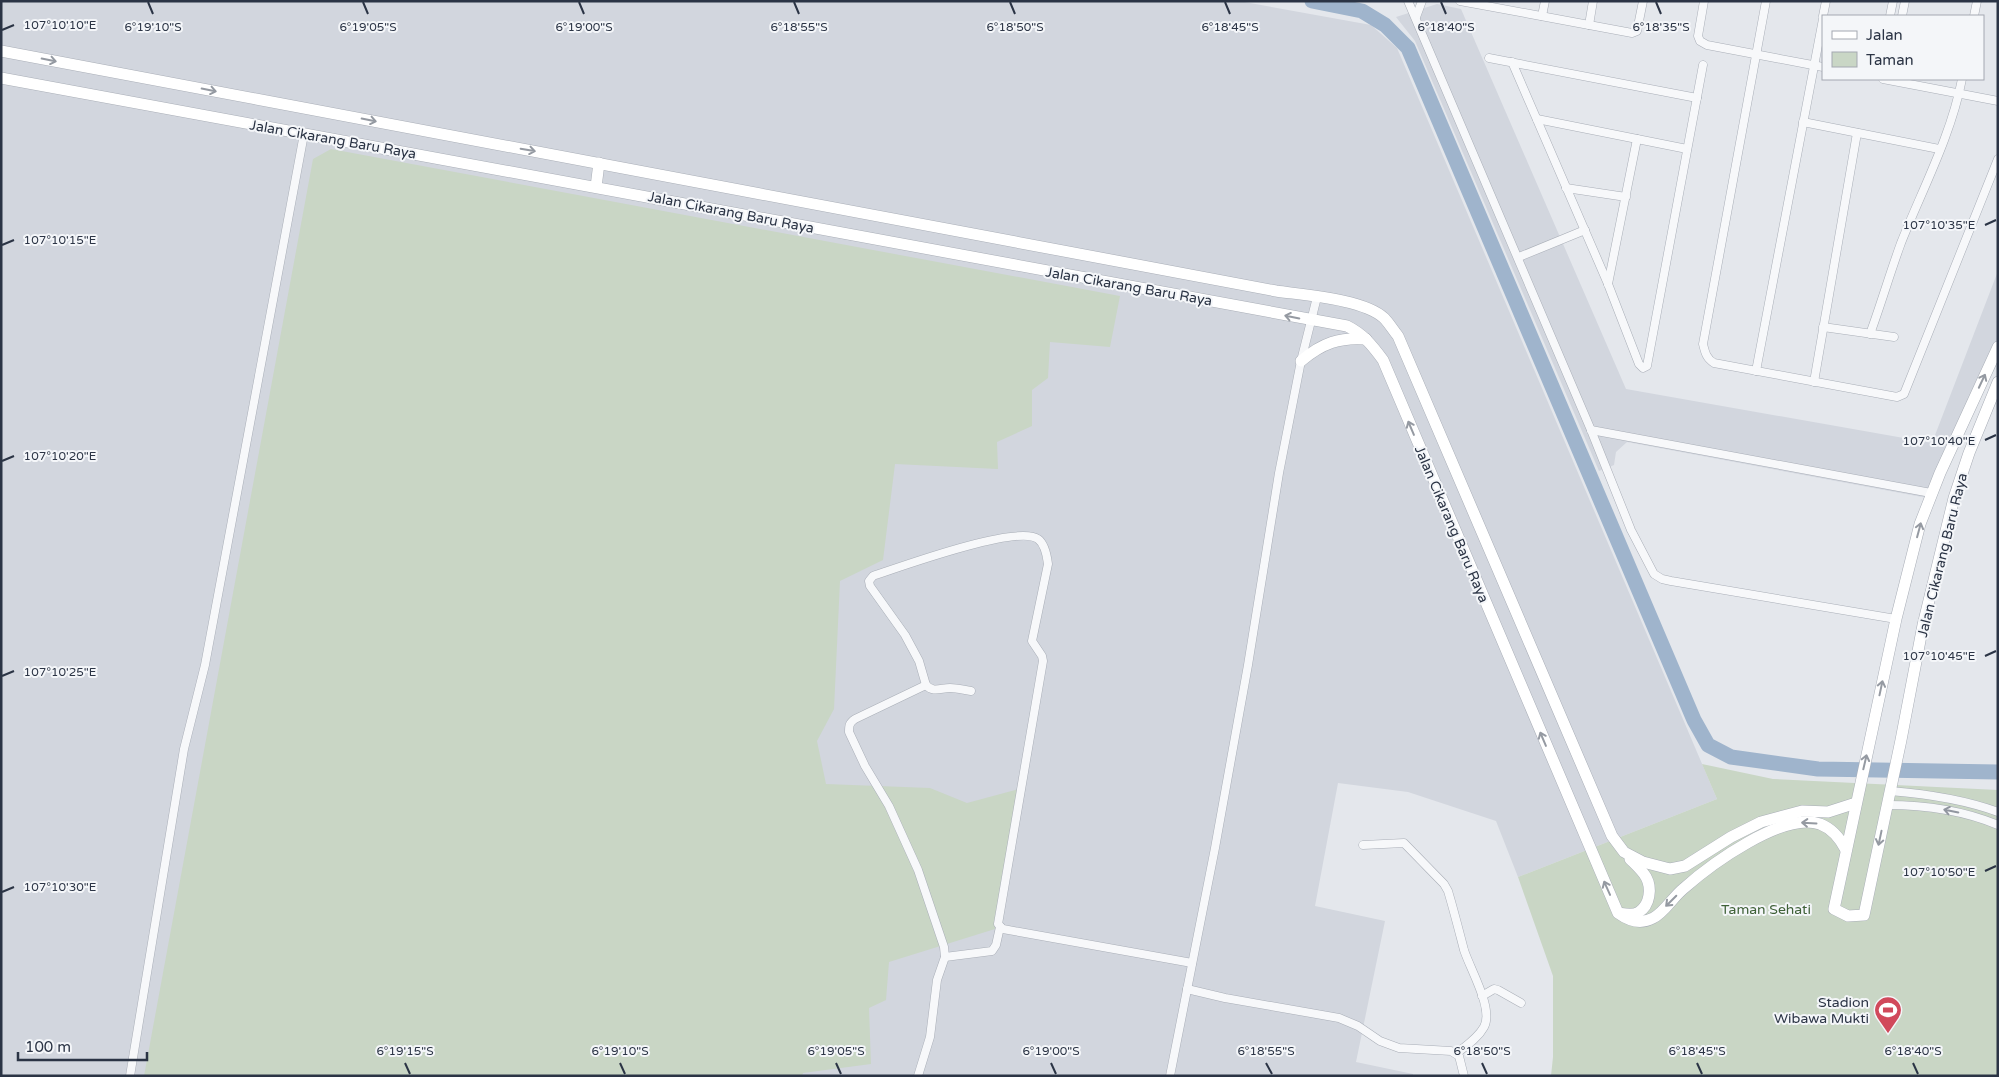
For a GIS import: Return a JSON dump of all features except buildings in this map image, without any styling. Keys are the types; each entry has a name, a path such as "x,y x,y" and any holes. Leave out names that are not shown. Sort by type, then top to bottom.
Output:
{"main road":[{"name":"Jalan Cikarang Baru Raya","path":"1,51 1266,289 1344,301 1366,307 1384,317 1398,336 1612,836 1646,877 1650,895 1646,904 1639,913 1630,915 1618,913 1382,360 1366,338 1347,326 1,78"},
{"path":"596,187 599,162"},
{"path":"1301,360 1315,349 1331,341 1366,338"},
{"name":"Jalan Cikarang Baru Raya","path":"1998,347 1931,493 1920,524 1896,619 1834,909 1848,916 1864,915 1923,625 1954,498 1969,454 1998,382"},
{"path":"1624,852 1654,866 1670,869 1685,866 1731,837 1761,822 1802,811 1828,812 1856,803"},
{"path":"1618,913 1628,920 1636,922 1654,918 1683,889 1736,850 1766,833 1798,822 1819,823 1832,830 1846,850"}],"street":[{"path":"1408,1 1519,257 1631,530 1654,574 1662,579 1896,619"},
{"path":"1416,18 1422,1"},
{"path":"1460,1 1493,4 1542,16 1636,33 1643,1"},
{"path":"1542,16 1544,1"},
{"path":"1589,25 1593,1"},
{"path":"1704,1 1698,36 1700,41 1707,45 1822,67"},
{"path":"1766,1 1703,344 1705,354 1714,363 1897,397 1904,394 1998,159"},
{"path":"1823,15 1826,1"},
{"path":"1890,15 1893,1"},
{"path":"1902,15 1905,1"},
{"path":"1974,15 1977,1"},
{"path":"1756,371 1822,22"},
{"path":"1489,58 1697,98"},
{"path":"1512,62 1608,284 1639,364 1643,368 1647,366 1703,65"},
{"path":"1893,80 1998,101"},
{"path":"1870,334 1901,244 1939,149 1962,80"},
{"path":"1537,119 1687,148"},
{"path":"1803,122 1939,149"},
{"path":"130,1076 184,749 205,665 304,134"},
{"path":"1814,382 1858,134"},
{"path":"1608,284 1637,139"},
{"path":"1566,188 1626,197"},
{"path":"1519,257 1585,230"},
{"path":"1170,1076 1248,665 1279,473 1301,360 1317,297"},
{"path":"1823,327 1894,337"},
{"path":"1591,430 1931,493"},
{"path":"946,957 992,951 996,945 1000,927 998,920 1043,661 1042,656 1032,641 1048,564 1046,553 1038,539 1028,535 1014,535 960,548 870,578 870,586 881,603 892,614 916,655 926,685 930,689 935,690 949,688 971,692"},
{"path":"918,1076 930,1038 937,980 946,957 940,932 918,870 889,806 865,766 849,732 849,727 850,722 855,719 926,685"},
{"path":"1890,791 1922,793 1954,799 1998,812"},
{"path":"1887,804 1934,808 1962,813 1998,825"},
{"path":"1363,845 1404,843 1444,884 1448,891 1465,952 1482,996 1486,1019 1484,1027 1457,1054"},
{"path":"1000,927 1192,964"},
{"path":"1186,989 1225,998 1339,1018 1358,1026 1380,1041 1399,1048 1452,1051 1457,1054 1464,1076"},
{"path":"1482,996 1494,989 1521,1003"}],"shaded area":[{"path":"1,1 1239,1 1371,25 1397,48 1717,799 1518,877 1496,821 1408,792 1338,783 1315,906 1385,921 1356,1062 1413,1074 1413,1076 1,1076"},
{"path":"1437,4 1461,9 1626,389 1932,443 1998,271 1998,342 1933,499 1627,442 1616,452 1614,465 1599,471 1415,41 1396,17"}],"green space":[{"path":"331,149 1120,296 1110,347 1050,342 1048,378 1032,390 1032,426 997,442 998,469 895,464 883,560 840,581 834,709 817,741 826,784 930,788 967,803 1023,788 995,929 889,962 886,1000 869,1008 871,1064 803,1073 802,1076 144,1076 313,159"},
{"name":"Taman Sehati","path":"1702,764 1773,779 1998,790 1998,1076 1551,1076 1553,1057 1553,976 1518,877 1717,799"}],"waterway":[{"path":"1312,1 1362,11 1385,25 1408,48 1694,720 1708,745 1731,757 1818,769 1998,772"}],"place":[{"name":"Stadion Wibawa Mukti","path":"1888,1034"}]}
